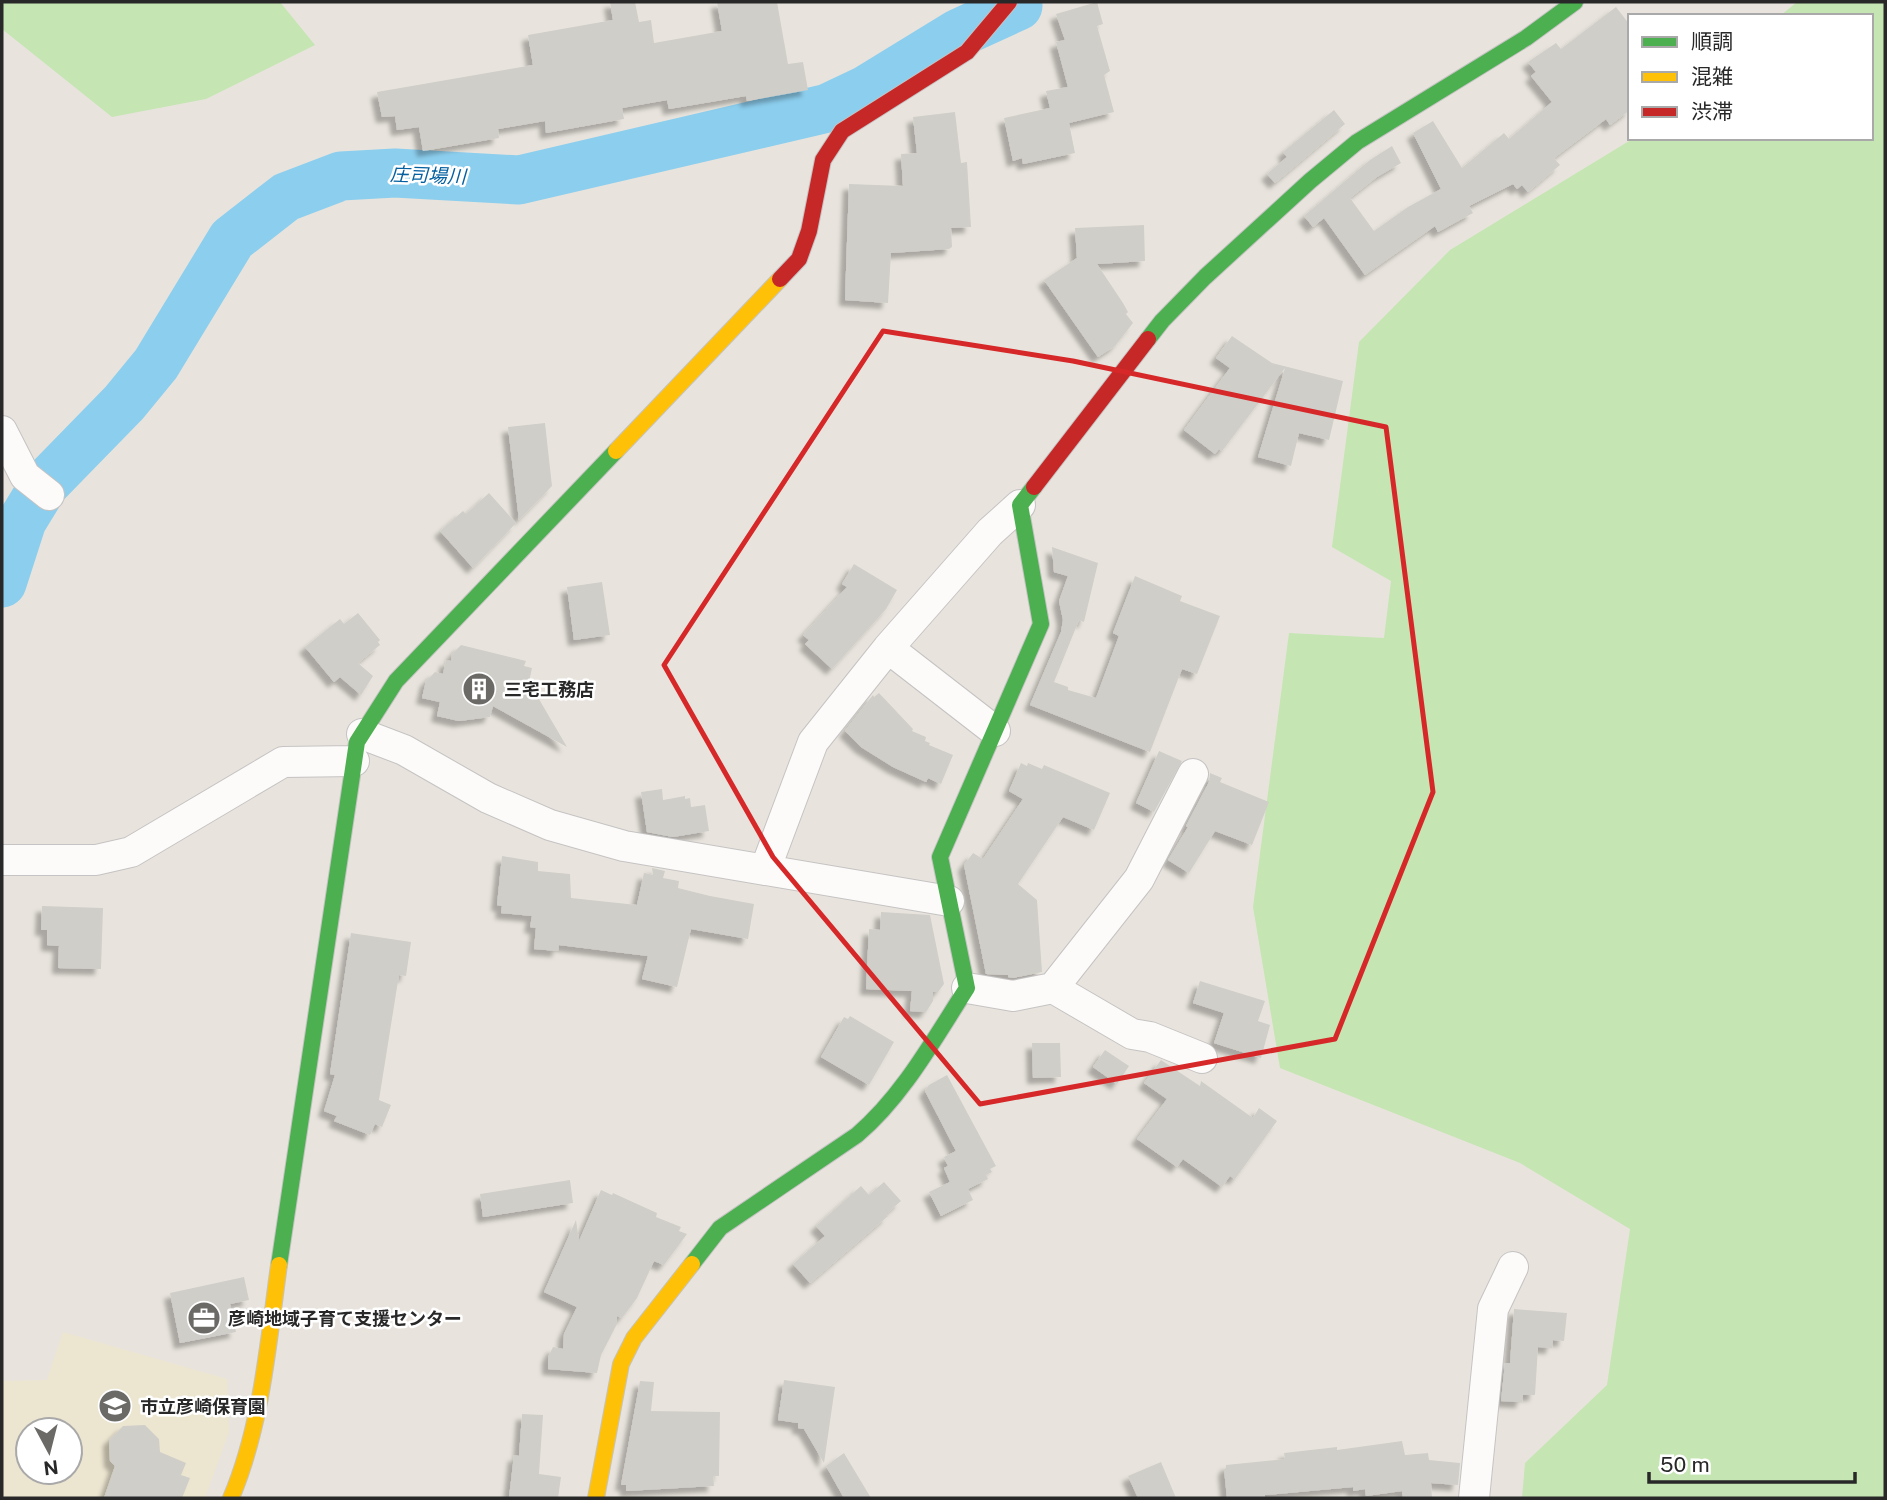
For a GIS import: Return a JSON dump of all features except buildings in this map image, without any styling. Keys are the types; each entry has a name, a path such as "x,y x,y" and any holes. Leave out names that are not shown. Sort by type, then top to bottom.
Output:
{"street":[{"path":"231,1498 239,1479 259,1401 358,748 396,681 799,259 809,231 823,160 842,131 967,52 1009,2"},
{"path":"765,870 813,742 888,649 990,532 1020,506 1162,321 1205,276 1357,142 1526,38 1575,2"},
{"path":"2,431 25,476 49,495"},
{"path":"596,1498 621,1364 634,1338 720,1228 766,1194 857,1135 877,1118 919,1062 967,988 940,857 1041,624 1020,506"},
{"path":"888,649 995,731"},
{"path":"2,860 96,860 131,852 283,762 358,748 404,750 488,798 550,825 624,845 949,901"},
{"path":"967,988 1013,996 1053,988 1139,879 1194,774"},
{"path":"1053,988 1132,1034 1202,1058"},
{"path":"1474,1498 1493,1309 1513,1267"}],"highlighted area":[{"path":"883,331 1073,361 1386,427 1433,792 1335,1039 980,1104 773,857 664,665"}],"shaded area":[{"name":"市立彦崎保育園","path":"63,1332 227,1379 229,1432 205,1498 2,1498 2,1381 47,1380"}],"green space":[{"path":"2,2 280,2 315,45 206,99 112,117 2,29"},
{"path":"1797,2 1885,2 1885,1498 1522,1498 1525,1463 1607,1385 1630,1229 1520,1163 1280,1068 1253,907 1289,633 1384,638 1391,581 1332,547 1359,342 1450,250 1631,140 1873,140 1873,14 1782,14"}],"waterway":[{"name":"庄司場川","path":"2,583 22,521 44,485 124,403 156,364 232,239 286,197 341,176 395,173 519,180 828,108 866,90 959,33 1018,6"}],"traffic: fast":[{"path":"1148,339 1205,277 1357,142 1526,38 1575,2"},
{"path":"279,1265 357,742 396,681 616,451"},
{"path":"692,1264 720,1228 857,1135 874,1120 917,1066 967,988 940,857 1041,624 1020,505 1034,487"}],"traffic: slow":[{"path":"616,451 780,279"},
{"path":"596,1498 621,1364 634,1338 692,1264"},
{"path":"231,1498 242,1470 257,1413 279,1265"}],"traffic: jam":[{"path":"780,279 799,259 809,231 823,160 842,131 967,52 1009,2"},
{"path":"1034,487 1148,339"}],"place":[{"name":"三宅工務店","path":"479,689"},
{"name":"彦崎地域子育て支援センター","path":"204,1318"},
{"name":"市立彦崎保育園","path":"115,1406"}]}
